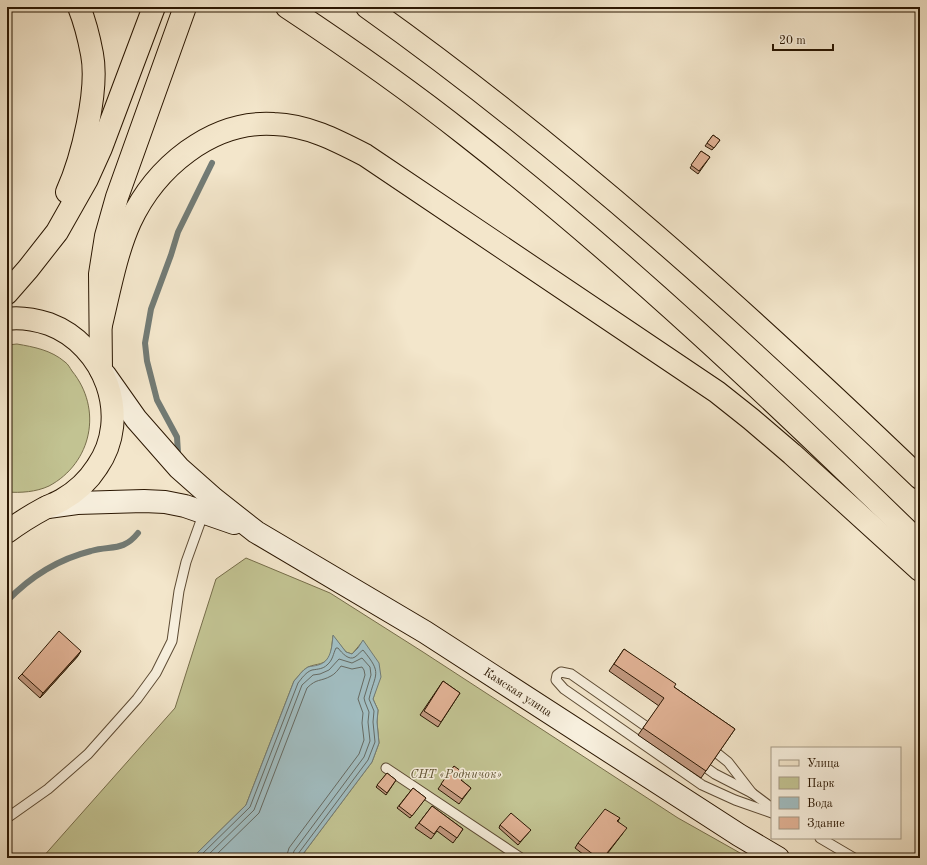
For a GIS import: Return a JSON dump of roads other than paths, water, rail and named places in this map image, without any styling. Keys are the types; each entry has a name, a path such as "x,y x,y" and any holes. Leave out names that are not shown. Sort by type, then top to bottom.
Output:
{"main road":[{"path":"28,269 54,221 71,183 89,117 93,55 79,7"},
{"path":"7,293 57,232 87,179 101,148 154,7"},
{"path":"102,370 100,274 106,236 117,197 185,7"},
{"path":"287,7 370,64 467,135 589,237 742,373 920,542"},
{"path":"367,7 534,134 618,204 796,361 920,478"},
{"path":"100,324 120,251 130,223 142,199 176,160 192,147 210,137 248,125 274,124 317,132 365,155 717,392 792,454 920,570"},
{"path":"7,319 26,319 42,322 56,327 70,335 82,345 102,370 108,384 112,401 113,418 111,434 106,451 88,480 76,492 46,508 7,532"},
{"path":"7,511 29,511 46,508"}],"street":[{"path":"102,370 136,419 174,463 214,499 256,532"},
{"path":"46,508 77,503 144,501 165,502 204,512 256,532"},
{"name":"Камская улица","path":"256,532 425,632 739,835 778,858"}],"lane":[{"path":"7,818 48,789 88,754 137,699 156,673 172,641 179,591 186,562 204,512"},
{"path":"662,738 571,674 561,672 557,675 556,680 564,689 702,785 735,800 771,814"},
{"path":"698,739 728,762 752,793"},
{"path":"688,756 714,774 752,793 771,807"},
{"path":"386,768 521,858"},
{"path":"822,839 854,858"}],"water":[{"path":"333,635 346,652 352,654 363,640 379,663 381,677 373,699 378,710 377,722 379,743 372,762 300,858 192,858 246,805 294,681 306,668 326,661 330,653"}],"waterway":[{"path":"178,453 177,437 157,400 147,361 145,343 151,309 178,232 212,163"},
{"path":"7,601 25,584 56,564 79,554 122,545 127,543 138,533"}],"park label":[{"name":"СНТ «Родничок»","path":"456,774"}]}
